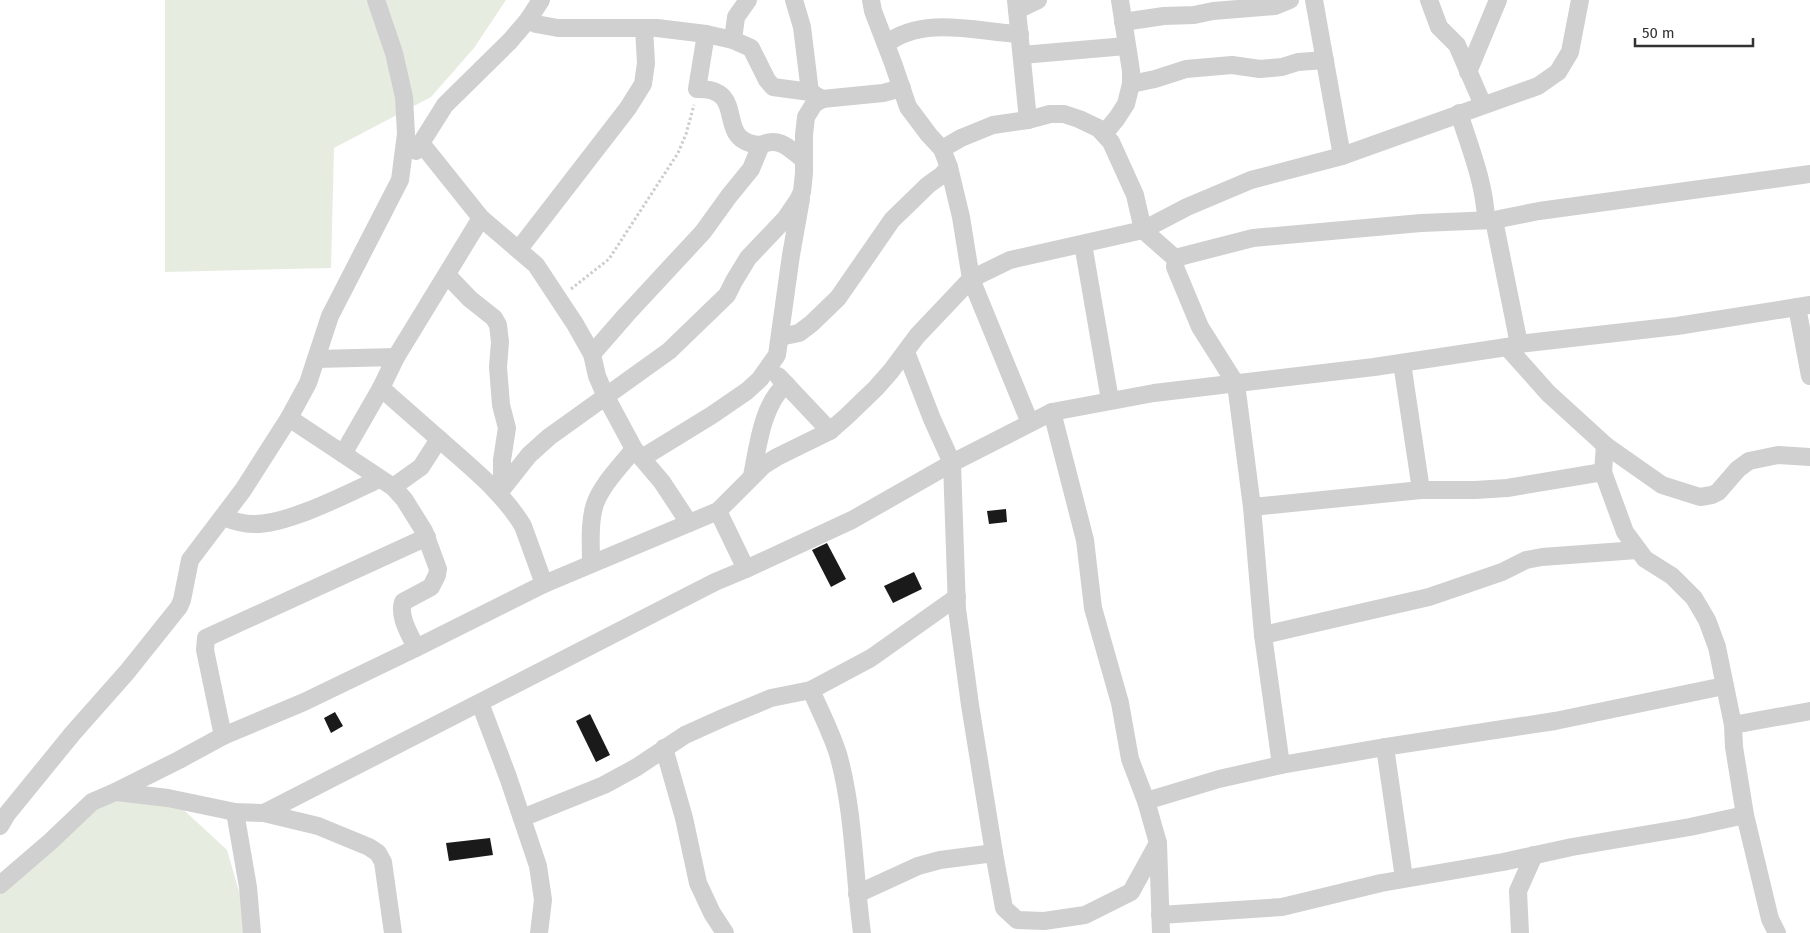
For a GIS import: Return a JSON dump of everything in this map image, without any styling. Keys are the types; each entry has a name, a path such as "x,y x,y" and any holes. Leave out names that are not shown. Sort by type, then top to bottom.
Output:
{"street":[{"path":"376,0 394,52 404,97 406,134 400,180"},
{"path":"0,826 7,814 67,740 127,672 179,607 190,560 243,490 289,418 308,383 330,316 421,142 444,106 486,66 528,20 541,0"},
{"path":"733,40 736,17 748,0"},
{"path":"591,564 592,520 595,504 605,488 638,453 712,415 747,391 760,379 778,356 791,255 802,192 806,117 814,104 816,96 802,26 794,0"},
{"path":"871,0 872,11 886,44 908,107 942,150 949,168 962,217 971,279 1030,423"},
{"path":"1028,120 1017,5 1038,0"},
{"path":"1104,134 1126,104 1131,84 1131,71 1120,0"},
{"path":"1123,22 1164,16 1194,15 1213,11 1276,6 1290,0"},
{"path":"1314,0 1342,156"},
{"path":"1429,0 1439,27 1457,45 1483,105"},
{"path":"1468,72 1498,0"},
{"path":"0,885 92,802 179,760 222,736 304,702 544,584 718,511 752,476 776,457 830,432 876,388 917,336 971,279 1010,260 1144,230 1187,207 1251,180 1342,156 1538,86 1558,72 1570,52 1580,0"},
{"path":"528,20 536,24 558,28 644,28 706,34 733,40 751,48 767,80 773,87 816,96 884,93 902,88"},
{"path":"886,44 901,35 947,26 994,33 1020,34"},
{"path":"518,249 628,108 643,84 646,63 644,28"},
{"path":"706,34 697,89 712,89 727,102 732,123 739,139 750,144 762,145 772,141 785,145 804,160"},
{"path":"1022,55 1126,46"},
{"path":"1131,84 1193,68 1232,65 1260,69 1282,67 1298,62 1325,60"},
{"path":"942,150 961,138 992,125 1028,120 1050,114 1064,114 1098,128 1111,142 1135,195 1144,230 1176,259"},
{"path":"1459,114 1490,220 1513,346 1548,393 1605,445 1662,485 1700,497 1718,492 1738,469 1748,461 1778,455 1810,457"},
{"path":"421,142 481,218 536,265 592,354 597,376 606,397 638,453 662,482 689,523"},
{"path":"592,354 703,232 728,196 751,169 762,145"},
{"path":"780,337 799,333 838,298 892,220 928,185 949,168"},
{"path":"1280,765 1264,635 1252,507 1236,384 1200,327 1175,267 1176,259 1179,256 1263,237 1421,223 1490,220 1539,211 1810,174"},
{"path":"500,491 529,455 549,437 567,422 606,397 669,351 727,295 748,258 785,219 802,192"},
{"path":"343,454 381,388 396,357 481,218"},
{"path":"1083,244 1110,400"},
{"path":"446,275 470,299 494,318 498,325 500,342 498,367 502,405 507,428 500,491"},
{"path":"264,813 715,582 852,520 952,463 1052,412 1154,393 1402,363 1513,346 1677,326 1804,306 1810,376"},
{"path":"906,352 932,419 952,463 957,597 970,705 1004,908 1017,920 1044,921 1085,915 1131,892 1158,843"},
{"path":"316,359 396,357"},
{"path":"1402,363 1421,490"},
{"path":"769,367 830,432"},
{"path":"752,476 764,422 778,391 786,384"},
{"path":"381,388 500,491 523,526 544,584"},
{"path":"1052,412 1085,540 1093,608 1120,703 1130,759 1146,802 1158,843 1161,933"},
{"path":"289,418 386,483 404,500 424,531 438,566 437,575 431,587 403,602 401,605 403,619 416,648"},
{"path":"223,517 240,523 254,524 278,521 337,498 386,483 421,467 439,440"},
{"path":"1605,445 1603,472 1624,532 1645,559 1672,576 1694,598 1707,620 1717,647 1733,726 1734,747 1745,815 1770,918 1777,933"},
{"path":"1252,507 1421,490 1506,488 1603,472"},
{"path":"718,511 746,569"},
{"path":"222,736 207,658 206,638 427,537"},
{"path":"1264,635 1429,597 1502,572 1526,560 1542,557 1637,550"},
{"path":"522,818 604,786 637,767 685,735 771,698 811,690 870,658 957,597"},
{"path":"1146,802 1219,779 1280,765 1555,721 1724,686"},
{"path":"811,690 831,733 838,755 850,818 862,933"},
{"path":"480,703 522,818 542,882 543,900 539,933"},
{"path":"1733,726 1810,711"},
{"path":"1385,747 1404,878"},
{"path":"664,748 684,818 698,883 712,913 725,933"},
{"path":"115,792 168,798 235,812 264,813 318,826 369,847 378,853 384,862 393,933"},
{"path":"235,812 248,887 252,933"},
{"path":"1160,915 1282,907 1404,878 1690,827 1745,815"},
{"path":"857,894 918,866 940,860 994,853"},
{"path":"1520,933 1517,902 1518,891 1534,855"}],"path":[{"path":"559,299 609,259 678,153 686,134 697,89"}],"shaded area":[{"path":"165,0 506,0 474,48 431,97 334,148 331,268 165,272"},
{"path":"132,795 174,801 227,850 251,933 0,933 0,880 78,814"}],"building":[{"path":"1006,509 1007,522 989,524 987,511"},
{"path":"827,543 846,579 831,587 812,550"},
{"path":"914,572 922,589 893,603 884,586"},
{"path":"335,712 343,726 331,733 324,718"},
{"path":"590,714 610,755 596,762 576,721"},
{"path":"490,838 493,855 449,861 446,843"}]}
